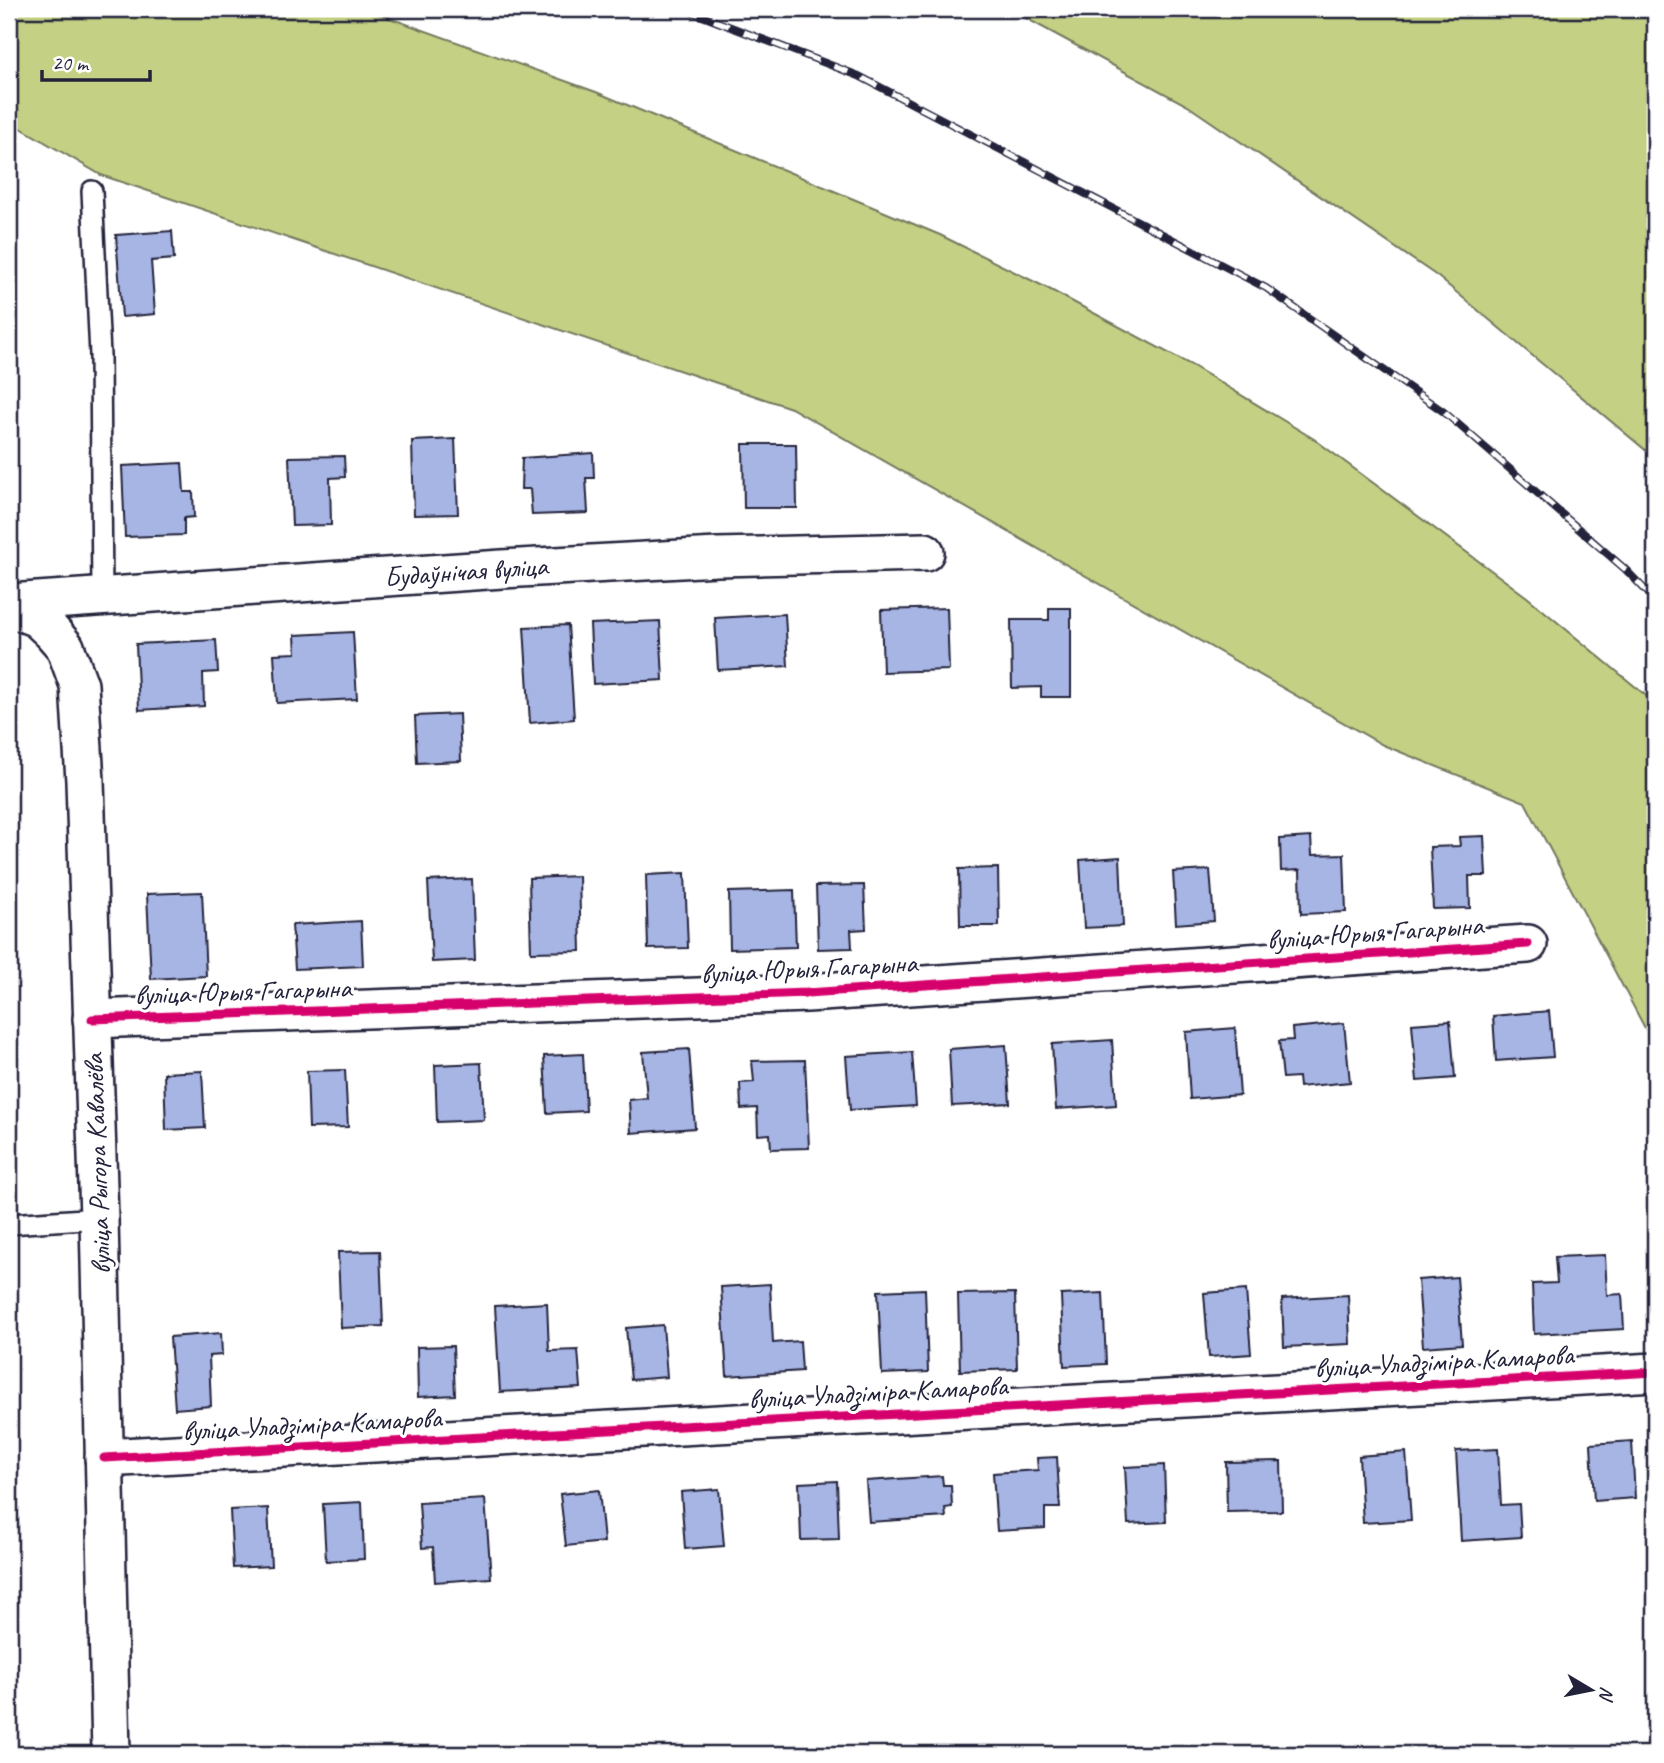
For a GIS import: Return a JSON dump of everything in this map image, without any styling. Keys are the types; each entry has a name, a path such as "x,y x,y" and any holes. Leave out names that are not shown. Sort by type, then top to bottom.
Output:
{"street":[{"name":"Будаўнічая вуліца","path":"9,605 102,596 502,569 717,557 925,552"},
{"name":"вуліца Рыгора Кавалёва","path":"9,605 37,618 52,632 65,647 79,685 85,781 99,1218 111,1754"},
{"name":"вуліца Юрыя Гагарына","path":"92,1019 807,993 1528,944"},
{"name":"вуліца Уладзіміра Камарова","path":"104,1458 1655,1371"}],"lane":[{"path":"92,191 100,355 102,596"},
{"path":"9,1224 99,1218"}],"green space":[{"path":"9,9 363,9 373,12 596,92 940,235 1047,288 1193,366 1314,439 1527,597 1655,703 1655,1047 1525,802 1383,745 791,408 101,175 9,121"},
{"path":"1009,9 1655,9 1655,458 1437,276 1188,106"}],"building":[{"path":"172,231 174,259 151,261 155,314 122,317 116,235"},
{"path":"455,439 458,514 414,515 412,441"},
{"path":"743,444 796,444 797,508 744,508"},
{"path":"593,453 594,478 586,478 588,513 532,515 530,489 521,489 522,458"},
{"path":"344,456 345,477 330,478 331,525 292,526 289,457"},
{"path":"182,463 184,492 193,492 194,517 184,518 184,535 125,537 122,466"},
{"path":"947,608 949,670 883,672 881,610"},
{"path":"1049,608 1071,608 1071,697 1041,697 1041,687 1012,688 1011,620 1049,620"},
{"path":"785,614 788,666 718,670 715,618"},
{"path":"660,621 663,680 593,684 590,624"},
{"path":"568,625 574,719 530,723 524,627"},
{"path":"353,632 357,699 277,703 274,654 296,653 295,635"},
{"path":"216,640 218,672 203,673 204,706 139,710 136,644"},
{"path":"459,714 461,761 417,763 415,716"},
{"path":"1484,836 1486,876 1469,876 1470,908 1433,909 1430,847 1460,846 1459,837"},
{"path":"1311,837 1312,855 1344,854 1346,912 1301,914 1300,870 1281,871 1280,839"},
{"path":"1120,857 1123,926 1084,928 1080,860"},
{"path":"998,868 999,926 960,926 959,869"},
{"path":"1210,870 1214,921 1176,924 1173,872"},
{"path":"685,873 688,948 648,949 646,875"},
{"path":"579,876 581,951 531,952 529,878"},
{"path":"472,879 475,960 432,962 428,881"},
{"path":"864,885 866,929 851,930 852,948 818,949 816,886"},
{"path":"794,890 796,947 730,949 729,892"},
{"path":"202,892 206,976 151,979 147,894"},
{"path":"361,921 363,966 295,969 292,925"},
{"path":"1549,1011 1553,1057 1496,1061 1493,1016"},
{"path":"1450,1021 1455,1078 1417,1081 1412,1024"},
{"path":"1344,1023 1350,1082 1299,1087 1298,1077 1283,1078 1279,1041 1293,1040 1292,1028"},
{"path":"1235,1028 1240,1095 1190,1099 1186,1032"},
{"path":"1112,1040 1116,1105 1056,1109 1052,1044"},
{"path":"1006,1045 1010,1103 952,1106 949,1049"},
{"path":"689,1049 695,1128 631,1133 629,1100 647,1098 643,1052"},
{"path":"912,1052 916,1106 850,1110 846,1056"},
{"path":"583,1054 586,1111 547,1113 544,1056"},
{"path":"805,1060 809,1148 771,1149 770,1134 758,1135 757,1108 741,1109 740,1083 754,1082 752,1061"},
{"path":"481,1063 484,1120 437,1122 435,1065"},
{"path":"345,1070 348,1127 309,1128 307,1071"},
{"path":"202,1071 205,1128 166,1130 164,1073"},
{"path":"380,1251 383,1326 341,1328 338,1252"},
{"path":"1605,1255 1607,1295 1622,1294 1624,1329 1534,1334 1532,1284 1557,1283 1555,1257"},
{"path":"1457,1277 1462,1344 1423,1347 1418,1280"},
{"path":"770,1284 773,1343 800,1341 802,1371 727,1376 721,1287"},
{"path":"925,1289 928,1372 882,1374 878,1291"},
{"path":"1246,1290 1251,1354 1209,1357 1204,1293"},
{"path":"1015,1293 1017,1369 960,1371 958,1294"},
{"path":"1103,1293 1106,1364 1064,1366 1061,1295"},
{"path":"1348,1295 1350,1344 1284,1347 1282,1299"},
{"path":"547,1303 549,1351 578,1350 581,1388 500,1392 495,1306"},
{"path":"663,1325 667,1377 631,1380 626,1328"},
{"path":"221,1333 222,1355 209,1356 211,1406 175,1409 170,1337"},
{"path":"453,1346 455,1395 418,1397 417,1347"},
{"path":"1632,1441 1635,1498 1594,1501 1591,1444"},
{"path":"1498,1449 1501,1505 1519,1504 1521,1537 1461,1541 1456,1451"},
{"path":"1406,1452 1411,1520 1363,1523 1359,1456"},
{"path":"1057,1457 1060,1508 1045,1508 1045,1528 997,1531 993,1473 1038,1470 1037,1458"},
{"path":"1281,1461 1282,1511 1227,1512 1226,1462"},
{"path":"1164,1465 1166,1522 1128,1524 1125,1467"},
{"path":"942,1476 943,1485 951,1485 952,1507 945,1508 946,1517 869,1522 866,1481"},
{"path":"837,1481 839,1539 801,1540 799,1483"},
{"path":"719,1489 724,1546 685,1549 681,1492"},
{"path":"599,1490 604,1542 566,1546 560,1494"},
{"path":"485,1499 491,1578 435,1582 433,1547 422,1548 419,1503"},
{"path":"362,1502 364,1559 326,1561 323,1504"},
{"path":"268,1508 271,1566 233,1568 230,1510"}],"railway":[{"path":"684,9 859,76 1266,288 1444,412 1625,569 1655,600"}],"cycle path":[{"path":"92,1019 807,993 1528,944"},
{"path":"104,1458 1655,1372"}]}
